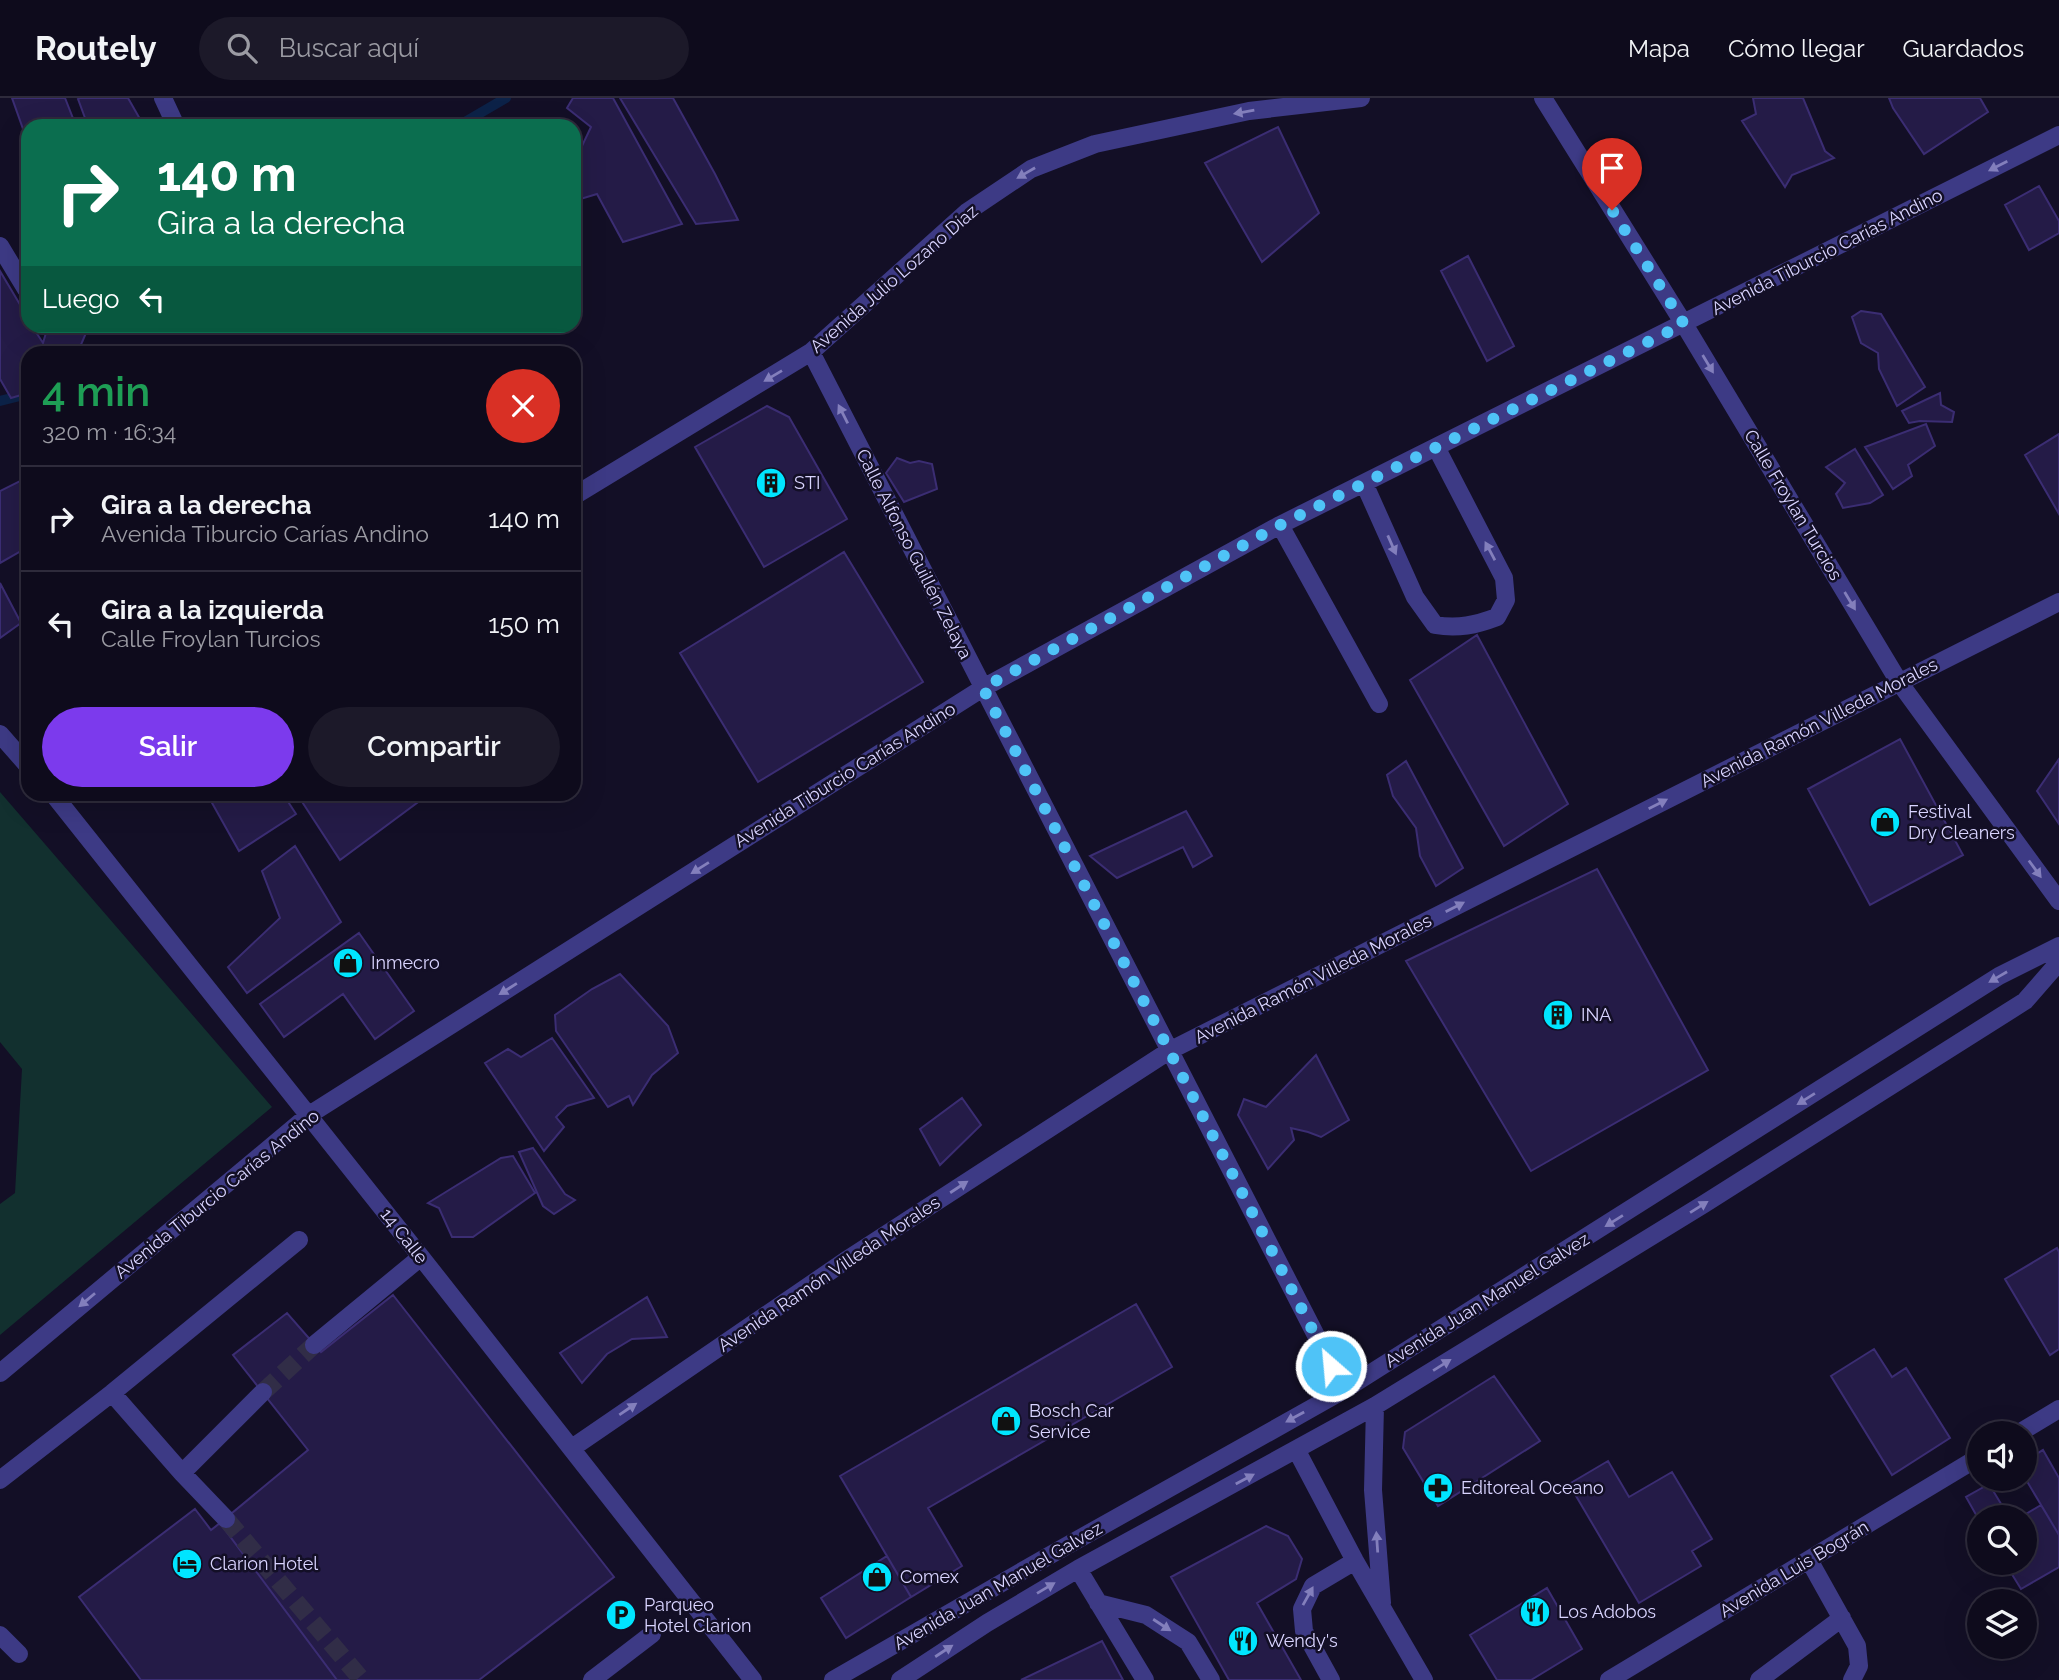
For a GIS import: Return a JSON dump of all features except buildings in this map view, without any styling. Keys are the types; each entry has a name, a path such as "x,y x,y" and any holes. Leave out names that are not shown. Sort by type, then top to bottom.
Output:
{"street":[{"path":"163,98 174,119"},
{"name":"Avenida Julio Lozano Díaz","path":"581,492 811,352 967,212 1031,169 1108,141 1249,111 1361,98"},
{"name":"Calle Froylan Turcios","path":"1542,98 1684,324 1899,682 2059,901"},
{"name":"Avenida Tiburcio Carías Andino","path":"0,1373 309,1115 983,688 1280,525 2059,135"},
{"path":"0,246 21,281"},
{"name":"Calle Alfonso Guillén Zelaya","path":"811,352 1344,1390"},
{"path":"1364,483 1415,597 1435,625 1454,628 1476,625 1497,617 1506,600 1504,578 1436,447"},
{"path":"1280,525 1379,704"},
{"name":"Avenida Ramón Villeda Morales","path":"572,1448 848,1259 1169,1051 2059,602"},
{"path":"0,734 21,758"},
{"name":"14 Calle","path":"59,801 753,1680"},
{"name":"Avenida Juan Manuel Galvez","path":"833,1680 1344,1390 1999,976 2059,946"},
{"name":"Avenida Juan Manuel Galvez","path":"900,1680 987,1623 1078,1569 1375,1406 1692,1211 2025,1002 2059,962"},
{"path":"0,1480 299,1240"},
{"path":"314,1345 421,1257"},
{"path":"112,1392 182,1474 226,1518"},
{"path":"182,1474 263,1392"},
{"path":"1375,1406 1373,1490 1383,1610"},
{"path":"2037,1422 2059,1409"},
{"path":"1297,1451 1355,1561 1424,1680"},
{"name":"Avenida Luis Bográn","path":"1609,1680 1967,1464"},
{"path":"1809,1560 1857,1646 1859,1666 1852,1680"},
{"path":"1331,1680 1304,1631 1302,1608 1313,1587 1355,1561"},
{"path":"1078,1569 1145,1680"},
{"path":"1098,1603 1146,1615 1188,1642 1210,1680"},
{"path":"1759,1680 1842,1618"},
{"path":"592,1680 652,1634"},
{"path":"0,1635 19,1654"}],"green space":[{"path":"0,792 272,1107 0,1335 0,1204 15,1193 22,1069 0,1042"}],"waterway":[{"path":"470,119 506,98"},
{"path":"0,401 21,396"}],"tunnel":[{"path":"263,1392 314,1345"},
{"path":"226,1519 362,1680"}],"place":[{"name":"STI","path":"771,483"},
{"name":"Festival Dry Cleaners","path":"1885,822"},
{"name":"Inmecro","path":"348,963"},
{"name":"INA","path":"1558,1015"},
{"name":"Bosch Car Service","path":"1006,1421"},
{"name":"Editoreal Oceano","path":"1438,1488"},
{"name":"Clarion Hotel","path":"187,1564"},
{"name":"Comex","path":"877,1577"},
{"name":"Los Adobos","path":"1535,1612"},
{"name":"Parqueo Hotel Clarion","path":"621,1615"},
{"name":"Wendy's","path":"1243,1641"}],"route":[{"path":"1331,1366 983,688 1280,525 1684,324 1612,210"}]}
